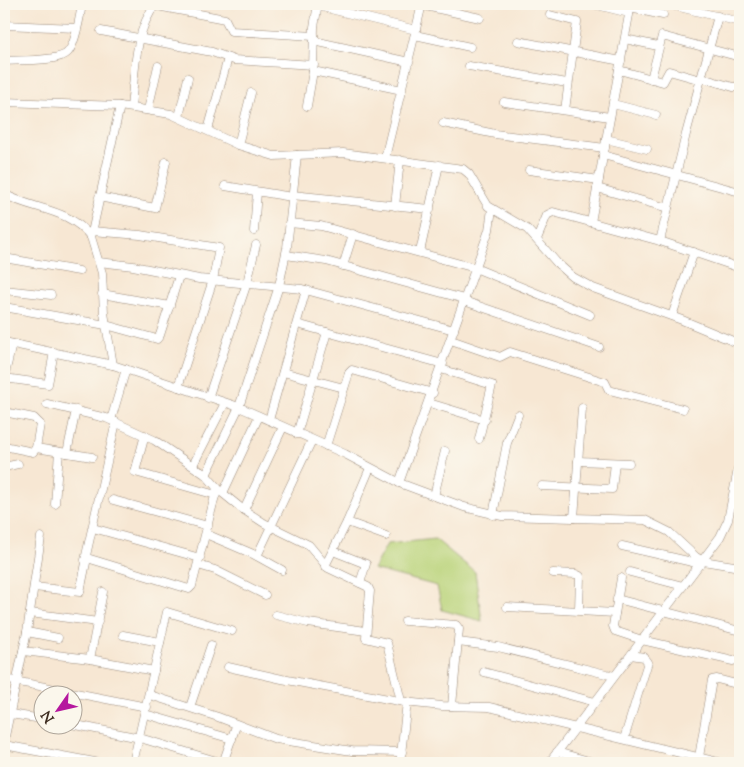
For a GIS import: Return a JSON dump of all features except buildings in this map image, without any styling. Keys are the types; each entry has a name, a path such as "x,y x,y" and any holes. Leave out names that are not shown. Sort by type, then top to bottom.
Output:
{"street":[{"path":"4,61 63,56 71,48 82,4"},
{"path":"131,107 141,38 153,4 225,20 231,31 314,38 409,62"},
{"path":"385,158 422,4 480,18"},
{"path":"593,4 630,8 663,15"},
{"path":"667,4 740,22"},
{"path":"307,106 314,68 314,38 318,5 470,47"},
{"path":"591,222 630,8"},
{"path":"550,15 578,22 567,83 565,110"},
{"path":"660,241 718,16"},
{"path":"4,25 76,28"},
{"path":"101,31 212,52 237,61 314,68 402,90"},
{"path":"651,79 660,38 664,36 740,57"},
{"path":"625,39 658,46"},
{"path":"518,40 621,61"},
{"path":"208,130 228,58"},
{"path":"148,110 158,66"},
{"path":"469,66 567,83"},
{"path":"619,70 664,82 669,72 733,87 738,87 740,83"},
{"path":"179,117 188,78"},
{"path":"238,144 251,93"},
{"path":"4,102 120,106 148,110 179,117 238,144 274,156 297,156 333,152 466,170 492,209 527,229 566,271 583,283 740,344"},
{"path":"504,102 610,117"},
{"path":"613,104 656,116"},
{"path":"113,365 106,325 99,262 92,234 120,106"},
{"path":"442,123 495,134 604,151 676,176 740,192"},
{"path":"606,139 647,149"},
{"path":"206,475 239,407 280,286 286,255 297,156"},
{"path":"395,206 400,160"},
{"path":"100,197 154,208 166,162"},
{"path":"420,252 439,166"},
{"path":"528,170 599,180"},
{"path":"225,186 292,196 430,209"},
{"path":"597,188 668,208"},
{"path":"254,231 257,192"},
{"path":"4,194 22,202 67,216 92,234 140,235 217,247 220,251 213,280 178,388"},
{"path":"399,483 433,393 489,230 492,209"},
{"path":"537,239 550,212 660,241 740,268"},
{"path":"289,223 321,226 475,268 590,315"},
{"path":"343,266 354,234"},
{"path":"208,398 247,283 256,245"},
{"path":"672,316 694,252"},
{"path":"286,255 320,260 464,300 599,347"},
{"path":"4,258 79,270"},
{"path":"99,262 133,266 180,276 306,290 454,330"},
{"path":"4,307 106,325 157,339 180,276"},
{"path":"4,290 51,294"},
{"path":"269,420 306,290"},
{"path":"102,294 170,306"},
{"path":"297,324 442,367 492,385 480,439"},
{"path":"297,434 326,332"},
{"path":"451,340 500,357 510,352 605,382 609,390 683,409"},
{"path":"54,352 48,384 4,378 8,343 54,352 113,365 239,407 326,446 399,483 434,496 492,515 634,519 654,523 669,532 689,553 702,562"},
{"path":"34,587 80,592 85,560 126,369"},
{"path":"326,446 349,373 354,370 433,393"},
{"path":"283,372 344,388"},
{"path":"193,465 225,403"},
{"path":"429,403 485,420"},
{"path":"47,404 114,421 144,435 193,465 206,475 219,492 244,510 272,527 309,545 325,566 368,587 370,591 366,631 368,640 387,643 404,701 400,763"},
{"path":"574,518 582,408"},
{"path":"55,504 64,452 76,410"},
{"path":"4,412 40,422 36,448 33,452 4,446"},
{"path":"492,515 507,443 518,415"},
{"path":"85,560 88,559 189,589 192,586 219,492 259,416"},
{"path":"244,510 283,427"},
{"path":"144,435 135,472 219,492"},
{"path":"257,556 312,440"},
{"path":"36,448 92,457"},
{"path":"434,496 445,451"},
{"path":"549,763 702,562 725,527 740,459"},
{"path":"578,461 629,463"},
{"path":"542,486 612,489 615,463"},
{"path":"4,467 18,464"},
{"path":"325,566 347,522 370,468"},
{"path":"113,500 207,530 282,570"},
{"path":"347,522 386,536"},
{"path":"93,528 199,562 265,595"},
{"path":"4,741 7,713 18,682 41,537"},
{"path":"622,546 702,562 740,567"},
{"path":"332,552 366,564 360,583"},
{"path":"630,572 683,586"},
{"path":"553,573 576,574 580,576 579,610"},
{"path":"621,578 615,613 615,630 642,640 733,660 740,659"},
{"path":"90,659 103,592"},
{"path":"618,599 740,631"},
{"path":"507,608 615,613"},
{"path":"133,763 168,611 232,631"},
{"path":"30,613 98,622"},
{"path":"276,615 308,623 366,631"},
{"path":"405,621 456,626 459,629 452,706"},
{"path":"27,632 58,638"},
{"path":"122,635 160,642"},
{"path":"458,642 498,647 614,676"},
{"path":"190,707 210,645"},
{"path":"23,651 90,659 154,671"},
{"path":"624,739 648,662 644,657 631,655"},
{"path":"228,667 282,680 404,701 452,706 489,707 722,763"},
{"path":"484,672 595,702"},
{"path":"4,679 146,711 232,739"},
{"path":"699,757 712,680 717,679 740,685"},
{"path":"150,695 190,707 264,736 296,744 352,751 402,752"},
{"path":"7,713 32,717"},
{"path":"82,726 140,738 223,763 236,726"},
{"path":"4,745 100,763"},
{"path":"557,752 596,763"}],"green space":[{"path":"435,539 475,572 482,621 442,610 437,586 373,569 387,544"}]}
